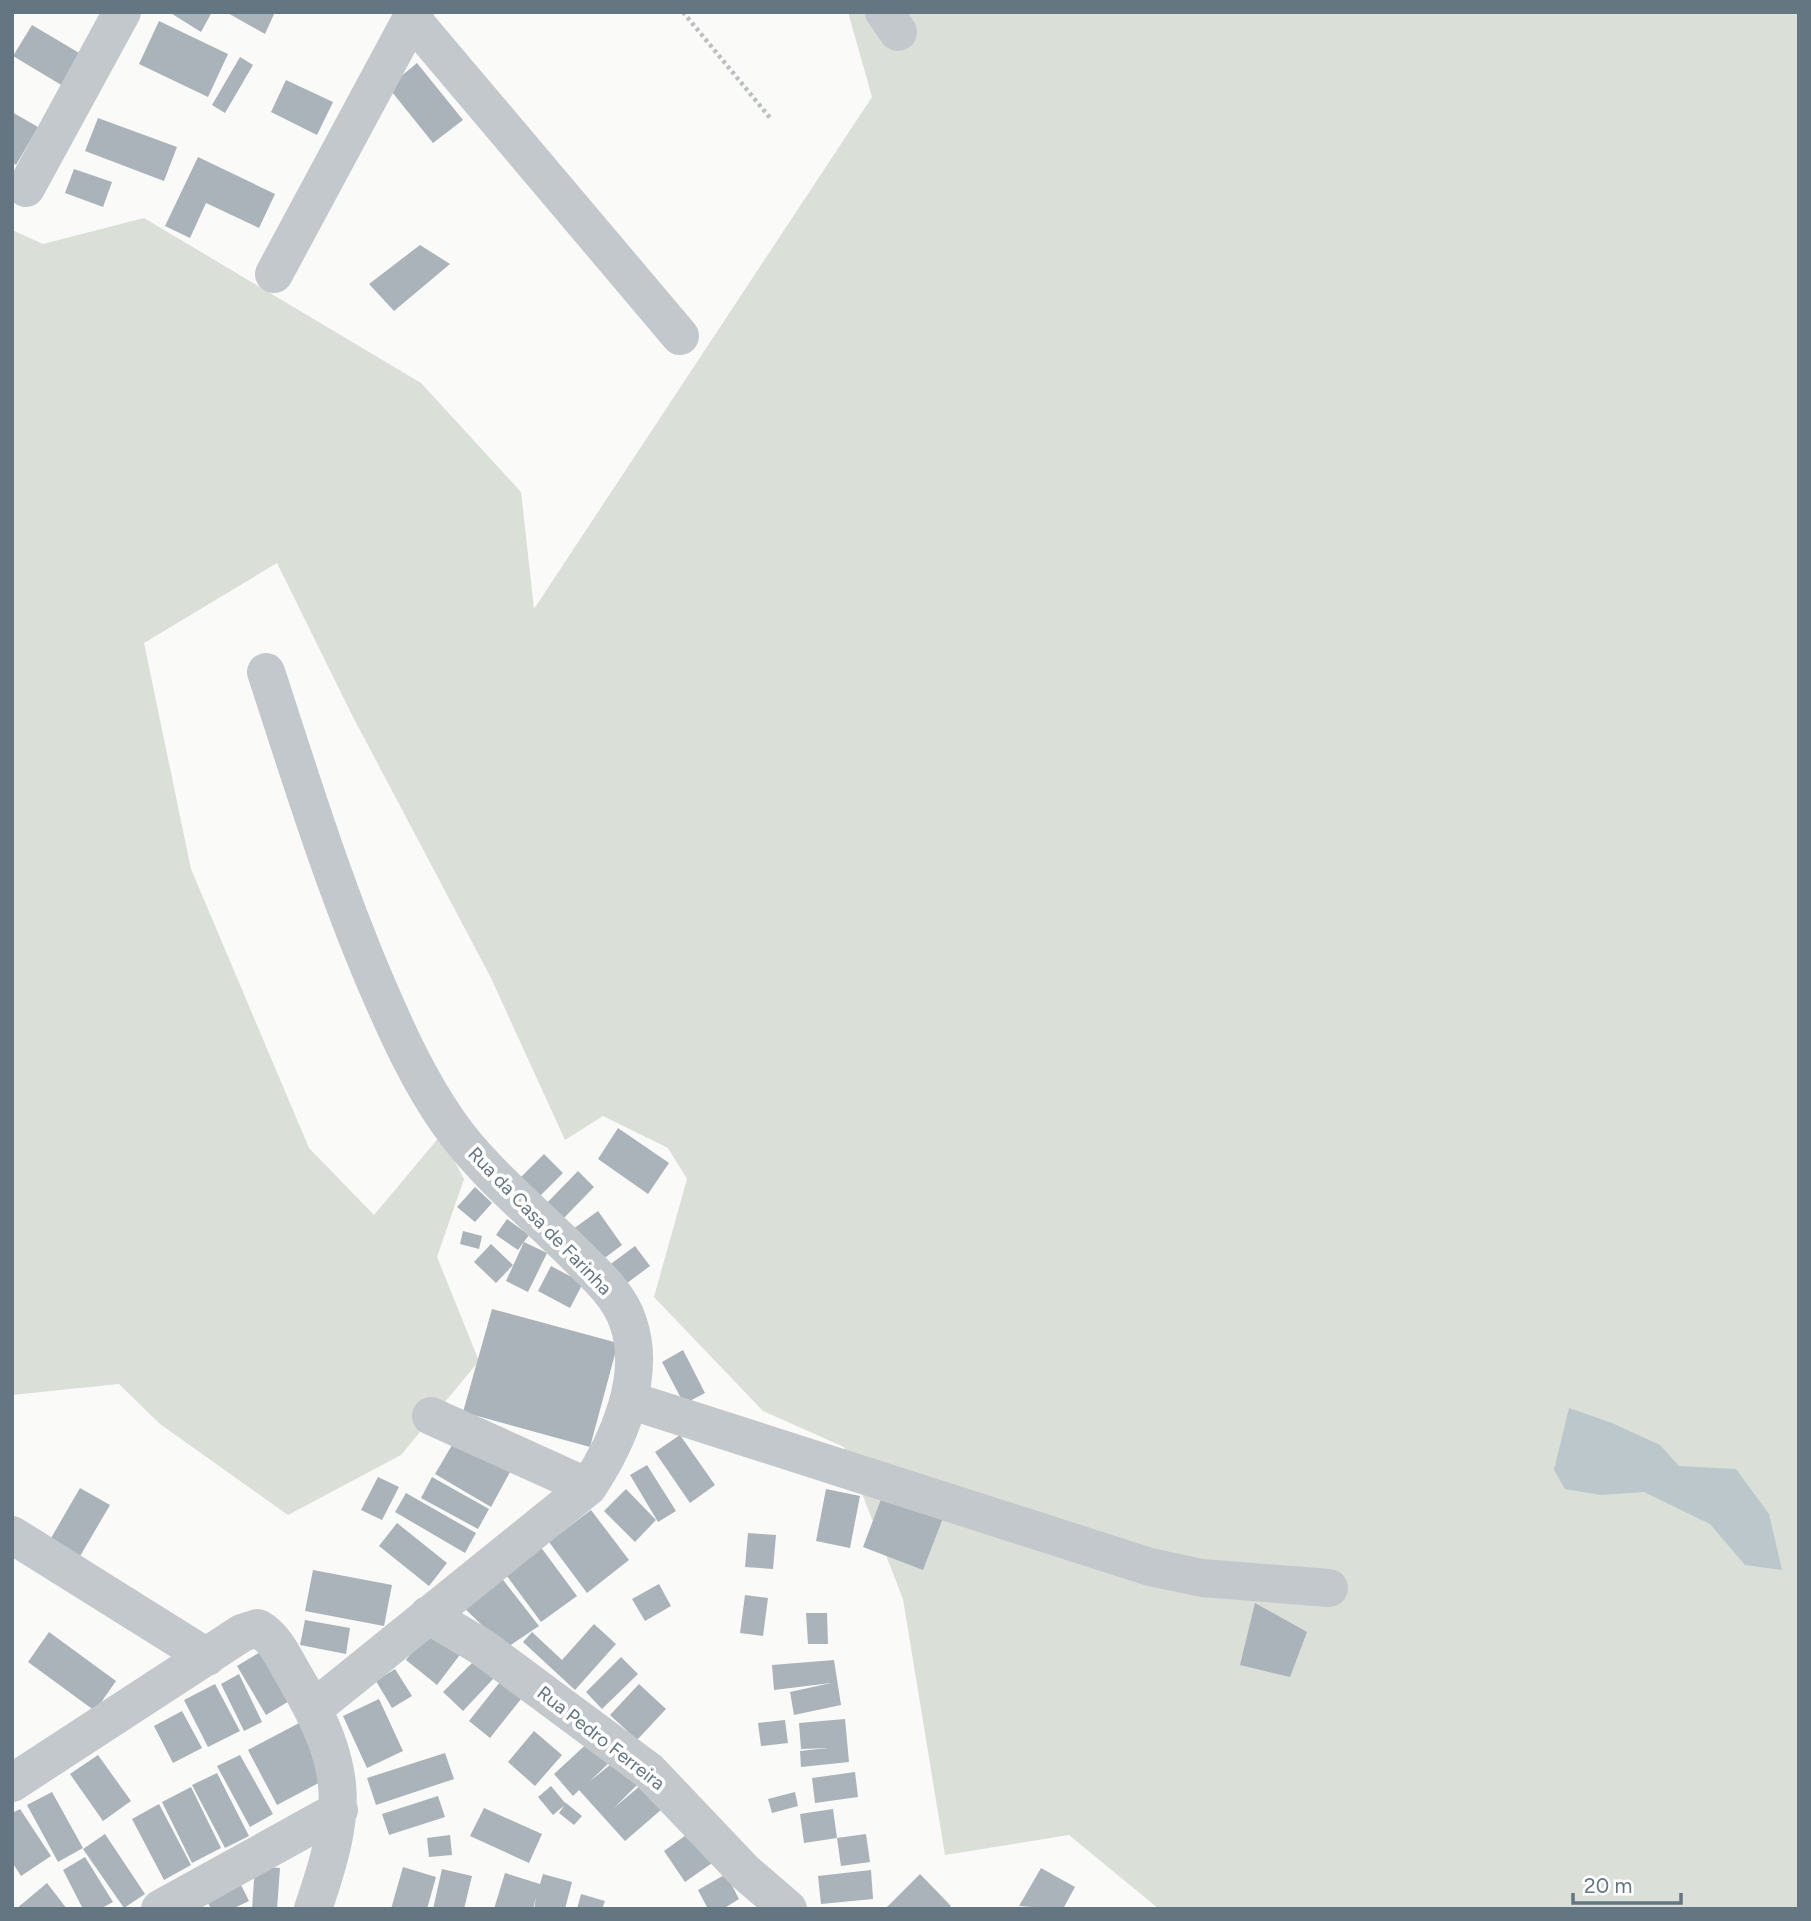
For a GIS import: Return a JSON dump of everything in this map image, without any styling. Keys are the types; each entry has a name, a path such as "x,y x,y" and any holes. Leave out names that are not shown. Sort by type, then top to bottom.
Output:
{"street":[{"path":"26,188 122,12"},
{"path":"274,274 413,15 680,335"},
{"name":"Rua da Casa de Farinha","path":"266,672 343,906 399,1037 423,1084 457,1133 608,1287 628,1320 635,1349 629,1400 602,1466 588,1487 313,1709"},
{"path":"629,1400 1150,1567 1202,1577 1329,1588"},
{"path":"431,1416 588,1487"},
{"path":"12,1535 207,1657"},
{"name":"Rua Pedro Ferreira","path":"428,1615 482,1647 649,1771 746,1872 788,1909"},
{"path":"12,1783 242,1633 258,1628 276,1645 313,1709 328,1744 339,1788 339,1810 332,1853 313,1909"},
{"path":"160,1909 339,1810"}],"path":[{"path":"683,12 771,119"}],"shaded area":[{"path":"848,12 1799,12 1799,1909 1159,1909 1069,1835 945,1855 903,1599 844,1447 763,1411 654,1297 687,1179 668,1148 603,1116 565,1140 491,978 352,715 277,563 144,643 191,869 309,1148 374,1215 441,1135 464,1179 437,1257 479,1361 401,1455 288,1515 160,1424 119,1384 12,1395 12,230 43,244 144,218 421,383 521,492 534,609 872,97"},
{"path":"1569,1408 1612,1423 1660,1445 1679,1466 1736,1469 1769,1514 1782,1570 1745,1565 1710,1524 1644,1492 1601,1495 1565,1489 1554,1470"}],"building":[{"path":"169,12 212,12 201,32"},
{"path":"226,12 275,12 265,34"},
{"path":"159,21 228,54 208,97 139,64"},
{"path":"32,25 86,57 68,89 13,56"},
{"path":"240,57 253,65 225,113 212,105"},
{"path":"417,63 463,120 433,143 388,87"},
{"path":"286,80 333,102 317,135 271,112"},
{"path":"12,112 38,127 16,165 12,162"},
{"path":"98,118 177,147 164,181 85,151"},
{"path":"198,157 275,194 259,228 206,203 190,238 165,226"},
{"path":"74,169 112,182 103,207 65,193"},
{"path":"420,245 450,264 394,311 369,284"},
{"path":"618,1128 669,1163 648,1194 598,1159"},
{"path":"544,1154 563,1173 538,1198 519,1179"},
{"path":"578,1171 594,1187 560,1222 544,1206"},
{"path":"475,1187 492,1203 475,1222 457,1207"},
{"path":"598,1211 622,1245 598,1263 573,1229"},
{"path":"507,1219 529,1235 518,1250 496,1235"},
{"path":"463,1231 482,1236 479,1249 460,1244"},
{"path":"524,1242 547,1253 528,1292 506,1281"},
{"path":"491,1244 513,1265 496,1283 474,1262"},
{"path":"635,1246 650,1266 619,1289 604,1269"},
{"path":"551,1266 583,1283 570,1308 538,1291"},
{"path":"492,1309 618,1343 590,1447 463,1412"},
{"path":"683,1350 705,1393 684,1404 662,1362"},
{"path":"680,1435 715,1485 690,1503 655,1452"},
{"path":"455,1440 510,1472 491,1507 435,1474"},
{"path":"647,1465 676,1511 658,1522 630,1475"},
{"path":"378,1477 399,1487 382,1520 361,1510"},
{"path":"432,1477 489,1509 478,1529 421,1498"},
{"path":"80,1488 110,1505 76,1563 47,1545"},
{"path":"626,1489 656,1520 635,1542 604,1511"},
{"path":"826,1489 860,1496 850,1548 816,1541"},
{"path":"406,1493 476,1533 465,1553 395,1512"},
{"path":"883,1494 943,1518 923,1570 863,1547"},
{"path":"591,1510 629,1560 587,1593 549,1542"},
{"path":"397,1523 447,1563 429,1586 379,1546"},
{"path":"748,1533 776,1535 773,1569 745,1567"},
{"path":"537,1542 577,1596 541,1622 501,1568"},
{"path":"313,1570 392,1585 384,1626 305,1611"},
{"path":"500,1576 539,1626 506,1648 462,1606"},
{"path":"659,1584 671,1606 645,1621 632,1599"},
{"path":"745,1595 768,1598 763,1636 740,1633"},
{"path":"1255,1603 1307,1632 1290,1677 1240,1665"},
{"path":"806,1613 827,1613 828,1644 808,1644"},
{"path":"305,1620 350,1628 346,1654 300,1645"},
{"path":"594,1624 616,1644 575,1690 523,1642 532,1632 562,1660"},
{"path":"432,1627 462,1652 437,1685 406,1660"},
{"path":"49,1632 116,1681 95,1711 28,1662"},
{"path":"262,1651 291,1700 266,1715 237,1666"},
{"path":"621,1657 638,1674 602,1709 586,1692"},
{"path":"475,1660 494,1678 463,1711 443,1692"},
{"path":"834,1660 841,1705 794,1715 790,1692 831,1683 774,1690 772,1665"},
{"path":"395,1669 412,1696 392,1708 376,1681"},
{"path":"239,1674 262,1722 244,1731 221,1684"},
{"path":"500,1682 521,1699 490,1738 469,1721"},
{"path":"215,1684 240,1731 208,1747 184,1700"},
{"path":"639,1684 666,1709 637,1740 610,1715"},
{"path":"379,1699 403,1751 367,1768 343,1716"},
{"path":"182,1711 202,1748 173,1763 154,1726"},
{"path":"845,1719 849,1762 801,1767 800,1751 828,1748 801,1749 799,1723"},
{"path":"785,1720 788,1743 761,1746 758,1723"},
{"path":"301,1722 330,1777 277,1805 248,1750"},
{"path":"534,1731 562,1755 535,1786 508,1762"},
{"path":"592,1739 612,1760 589,1782 616,1760 638,1784 614,1808 641,1785 662,1809 625,1841 579,1790 573,1796 554,1774"},
{"path":"445,1753 454,1779 376,1805 367,1778"},
{"path":"98,1755 131,1801 103,1821 70,1774"},
{"path":"240,1755 273,1814 250,1827 217,1766"},
{"path":"855,1772 858,1797 815,1803 812,1778"},
{"path":"217,1773 249,1836 225,1848 192,1785"},
{"path":"551,1786 566,1804 553,1815 538,1797"},
{"path":"191,1787 221,1848 192,1863 162,1802"},
{"path":"52,1792 83,1848 58,1862 27,1805"},
{"path":"795,1792 798,1806 772,1813 768,1799"},
{"path":"438,1796 445,1817 389,1835 382,1814"},
{"path":"566,1803 582,1816 574,1825 559,1813"},
{"path":"159,1804 191,1865 164,1880 132,1819"},
{"path":"484,1808 542,1834 529,1863 470,1836"},
{"path":"20,1809 51,1856 21,1876 12,1862 12,1813"},
{"path":"833,1809 837,1838 804,1843 800,1814"},
{"path":"693,1830 715,1861 685,1882 664,1851"},
{"path":"105,1834 145,1894 124,1908 83,1849"},
{"path":"866,1834 870,1862 841,1866 837,1838"},
{"path":"450,1835 452,1855 429,1857 427,1838"},
{"path":"85,1857 113,1902 100,1909 83,1909 63,1870"},
{"path":"255,1866 280,1868 277,1909 252,1909"},
{"path":"403,1867 436,1877 427,1909 391,1909"},
{"path":"1041,1868 1075,1887 1063,1909 1019,1906"},
{"path":"442,1869 472,1876 464,1909 433,1909"},
{"path":"871,1870 873,1899 821,1904 818,1876"},
{"path":"505,1873 540,1884 543,1874 572,1882 565,1909 534,1909 536,1897 533,1909 494,1909"},
{"path":"726,1874 739,1899 723,1909 708,1909 698,1890"},
{"path":"920,1874 951,1906 948,1909 885,1909"},
{"path":"238,1879 249,1901 232,1909 211,1909 204,1895"},
{"path":"47,1883 67,1909 16,1909"},
{"path":"581,1894 605,1901 602,1909 577,1909"}]}
